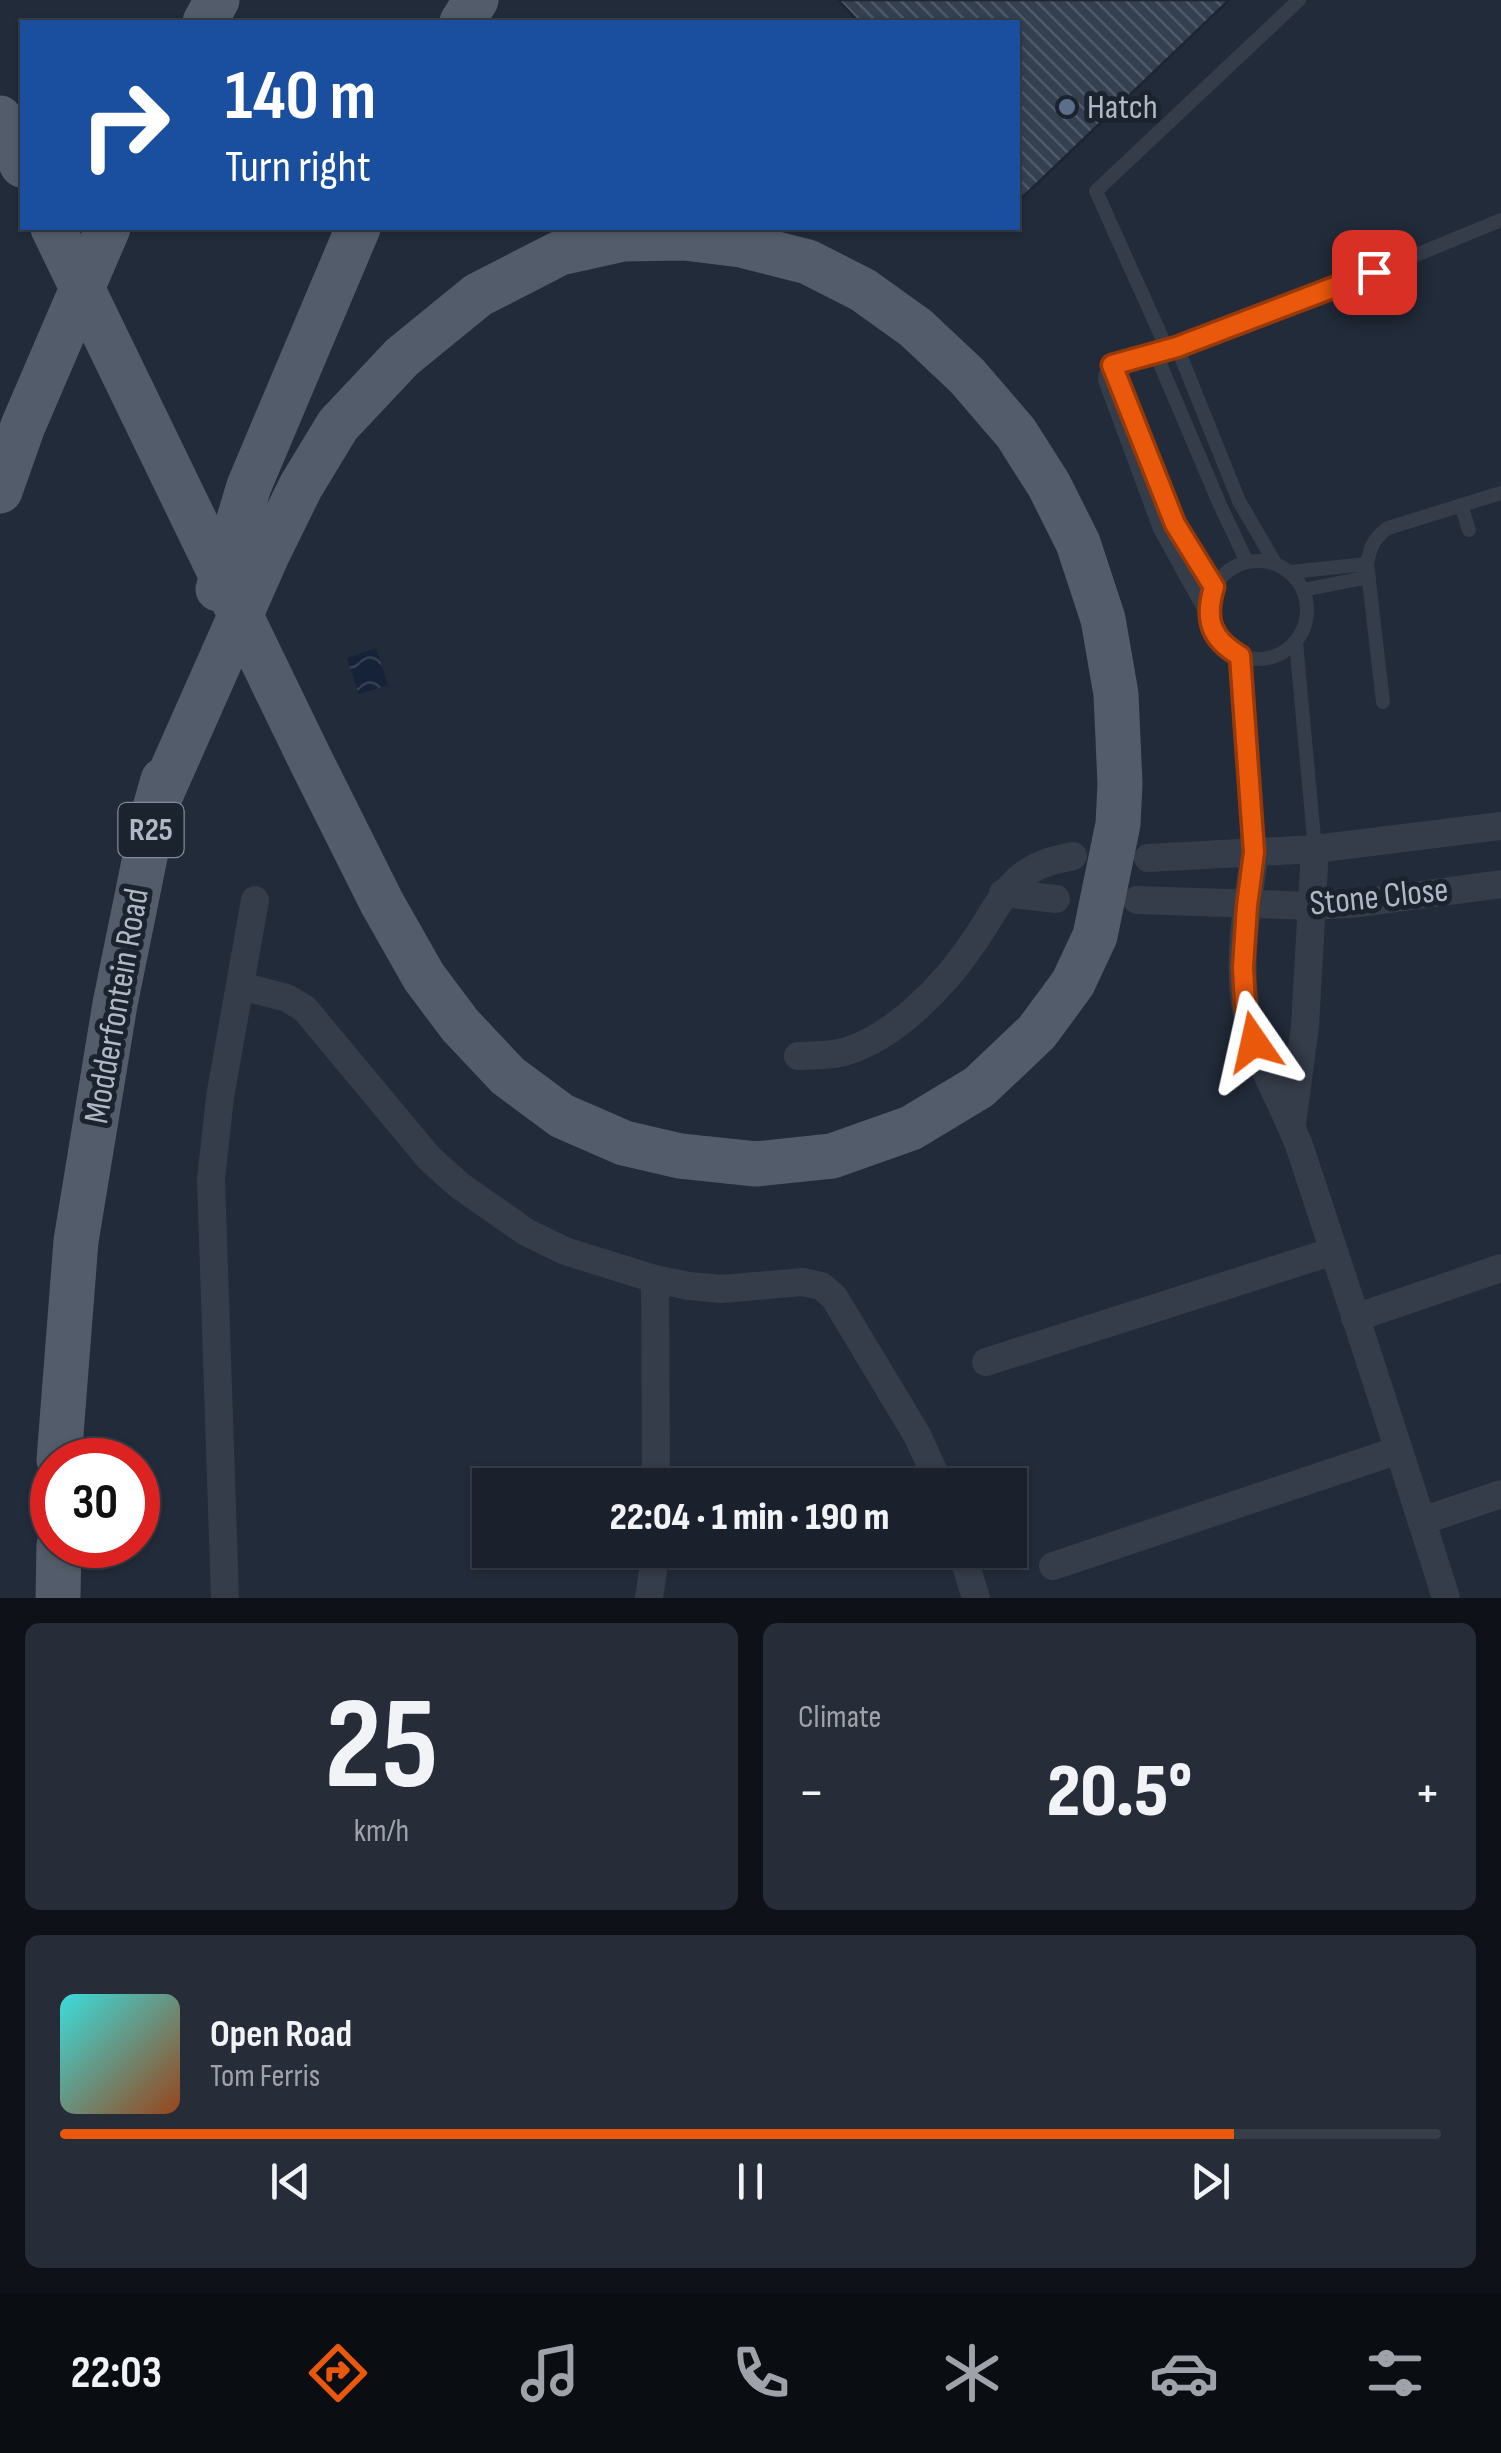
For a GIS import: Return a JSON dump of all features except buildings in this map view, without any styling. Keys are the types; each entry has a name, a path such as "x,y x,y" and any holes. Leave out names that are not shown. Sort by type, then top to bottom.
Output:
{"main road":[{"path":"54,230 240,615 311,761 424,977 460,1026 508,1076 562,1116 624,1143 680,1156 756,1164 832,1156 911,1128 979,1087 1037,1032 1073,984 1095,936 1118,824 1116,694 1103,619 1078,544 1049,484 1016,433 967,376 916,328 863,290 808,262 741,245 684,238 623,239 560,253 478,295 402,357 338,424 268,552 240,615 155,808"},
{"path":"0,490 23,426 107,230"},
{"name":"Modderfontein Road","path":"61,1438 76,1241 115,1004 155,808 248,486 357,230"},
{"path":"58,1568 58,1598"}],"street":[{"name":"Stone Close","path":"1148,858 1315,850 1501,826"},
{"path":"1292,1125 1304,1026 1315,850"},
{"path":"1254,852 1243,967 1245,1004 1254,1042 1292,1125 1446,1598"},
{"path":"798,1056 843,1052 900,1021 953,971 1003,894 1042,864 1074,856"},
{"name":"Stone Close","path":"1137,900 1313,906 1501,884"},
{"path":"1003,894 1056,899"},
{"path":"226,1598 211,1179 220,1097 256,900"},
{"path":"240,986 287,998 306,1008 429,1158 459,1185 526,1232 565,1252 690,1286 722,1289 803,1282 821,1286 834,1296 917,1435 932,1468"},
{"path":"986,1362 1334,1251"},
{"path":"1355,1318 1501,1268"},
{"path":"656,1279 656,1468"},
{"path":"1053,1566 1399,1450"},
{"path":"1422,1521 1501,1494"},
{"path":"649,1598 653,1568"},
{"path":"967,1568 976,1598"}],"lane":[{"path":"1275,563 1238,501 1096,191 1300,0"},
{"path":"1210,620 1209,603 1214,587 1222,576 1247,562 1275,563 1290,572 1304,590 1308,617 1296,642 1284,652 1255,659 1226,648 1216,636 1160,529 1105,374 1112,365 1166,350 1346,284 1501,220"},
{"path":"1166,350 1220,505 1247,562"},
{"path":"1112,365 1175,524 1214,587"},
{"path":"1383,702 1368,571 1370,549 1377,536 1388,528 1501,493"},
{"path":"1461,506 1469,530"},
{"path":"1290,572 1368,571"},
{"path":"1304,590 1368,571"},
{"path":"1296,642 1315,850"},
{"path":"1240,656 1254,852"}],"water":[{"path":"376,648 388,685 359,694 347,658"}],"place":[{"name":"Hatch","path":"1067,107"}],"route":[{"path":"1254,1042 1245,1004 1243,967 1254,852 1240,656 1216,636 1209,603 1214,587 1175,524 1112,365 1177,347 1374,272"}]}
